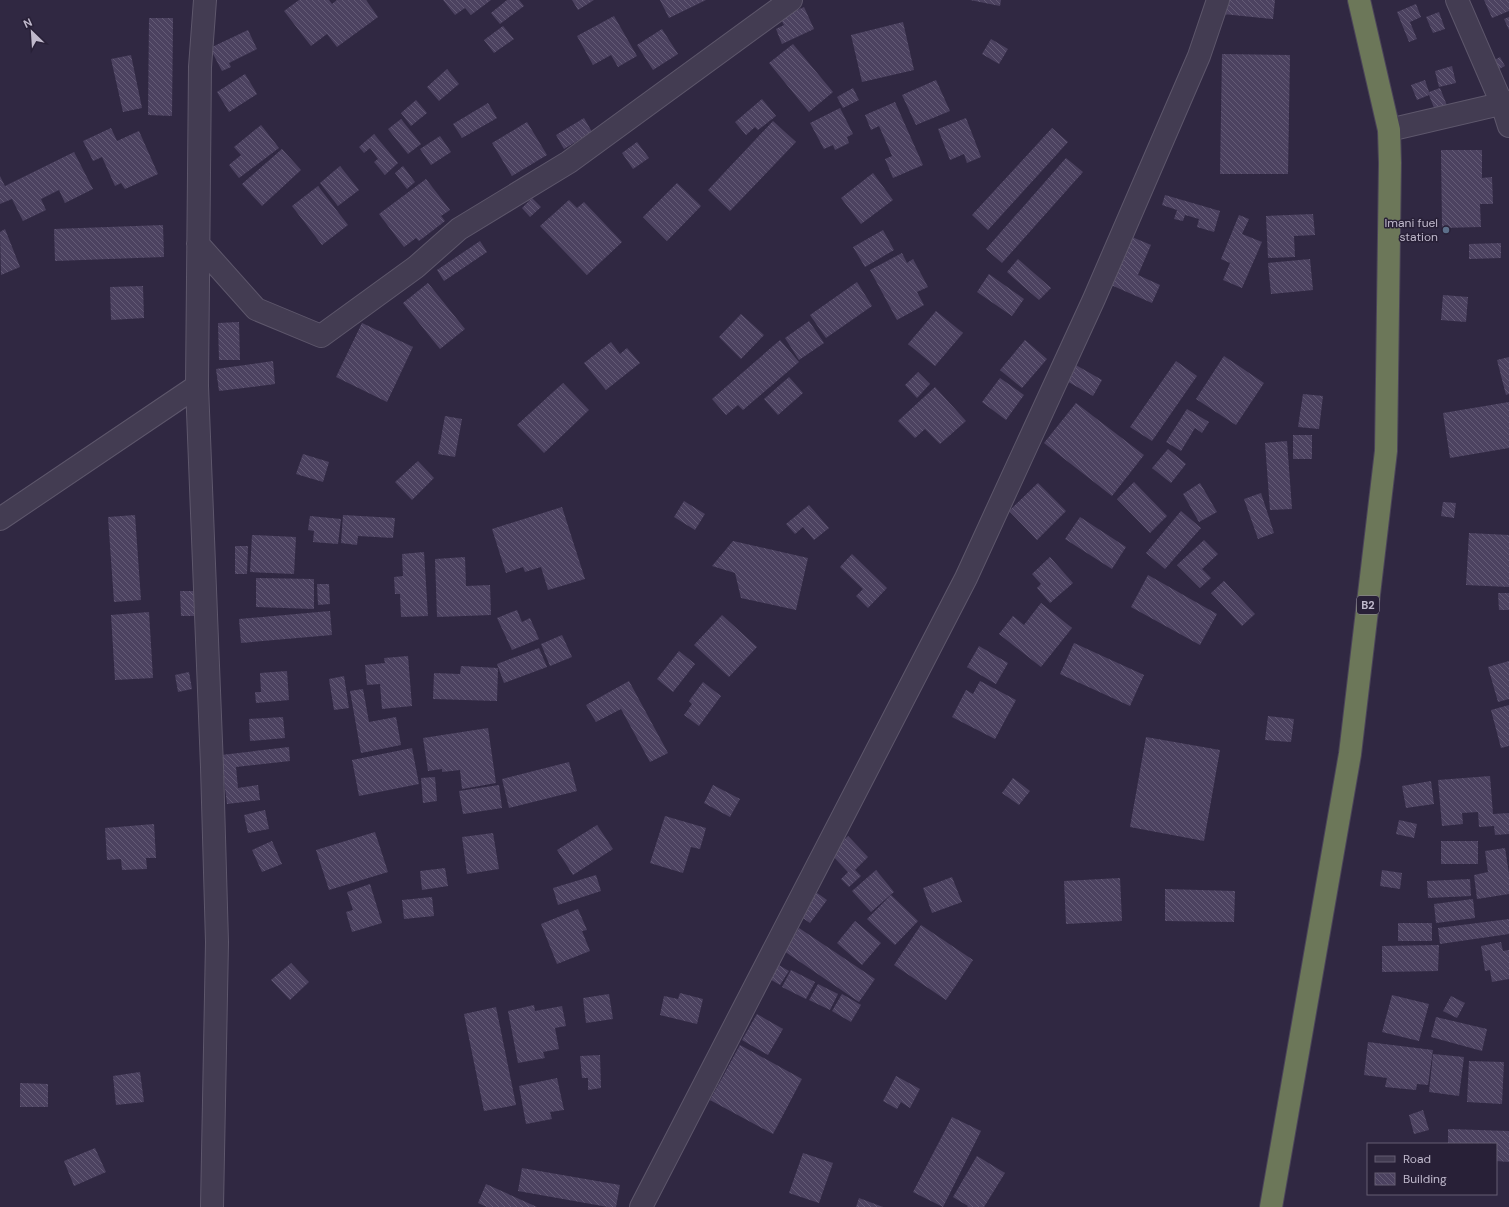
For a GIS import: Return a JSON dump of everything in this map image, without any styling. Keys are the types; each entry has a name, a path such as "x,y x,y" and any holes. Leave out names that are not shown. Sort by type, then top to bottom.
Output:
{"highway":[{"name":"B2","path":"1271,1207 1350,754 1386,451 1390,163 1389,130 1359,0"}],"street":[{"path":"205,0 200,67 197,386 213,775 217,942 212,1207"},
{"path":"198,244 256,308 321,336 416,267 459,229 569,162 791,0"},
{"path":"641,1207 966,578 1094,299 1198,56 1218,0"},
{"path":"1457,0 1505,103 1509,126"},
{"path":"1389,130 1505,103"},
{"path":"0,519 197,386"}],"building":[{"path":"299,0 329,0 332,4 337,0 366,0 378,17 337,47 327,34 311,46 284,11"},
{"path":"443,0 491,0 471,15 465,8 455,15"},
{"path":"507,0 519,0 524,6 500,24 491,13"},
{"path":"572,0 594,0 578,10"},
{"path":"660,0 706,0 669,18"},
{"path":"970,0 1001,0 1000,6"},
{"path":"1225,0 1275,0 1273,19 1223,14"},
{"path":"1484,0 1509,0 1509,11 1492,18"},
{"path":"1416,4 1421,17 1410,22 1417,39 1409,42 1397,12"},
{"path":"804,7 814,29 782,44 776,29 784,25 780,18"},
{"path":"1439,12 1445,29 1433,33 1426,17"},
{"path":"614,16 637,56 618,67 611,55 593,65 577,36"},
{"path":"1509,17 1509,30 1504,19"},
{"path":"149,18 173,18 172,116 148,115"},
{"path":"903,22 914,70 862,82 851,35"},
{"path":"503,26 514,39 494,53 484,40"},
{"path":"662,29 678,54 653,70 637,45"},
{"path":"248,30 257,49 229,63 231,67 222,71 210,48"},
{"path":"991,39 1008,49 999,64 982,54"},
{"path":"793,44 833,92 809,112 769,63"},
{"path":"1222,54 1290,55 1288,174 1220,174"},
{"path":"131,55 142,108 123,112 111,59"},
{"path":"1500,57 1505,66 1495,71 1491,62"},
{"path":"1452,66 1456,83 1439,87 1435,71"},
{"path":"447,69 459,84 439,101 427,87"},
{"path":"245,74 257,94 229,112 217,92"},
{"path":"936,80 950,111 916,125 902,95"},
{"path":"1425,80 1429,92 1440,88 1448,108 1436,113 1429,95 1417,100 1411,85"},
{"path":"853,88 859,100 843,108 837,97"},
{"path":"762,99 776,116 758,130 755,127 746,135 735,122"},
{"path":"416,100 427,113 411,126 401,113"},
{"path":"895,102 923,165 893,178 885,159 892,156 879,126 871,130 865,115"},
{"path":"488,103 497,118 462,138 453,124"},
{"path":"840,108 853,134 847,137 849,143 835,150 833,145 824,149 810,123"},
{"path":"584,118 592,132 564,149 556,135"},
{"path":"966,118 981,157 967,163 964,154 950,160 938,129"},
{"path":"401,119 421,144 408,154 388,129"},
{"path":"773,121 796,142 730,211 708,190"},
{"path":"527,122 547,155 512,176 492,143"},
{"path":"261,125 279,148 239,178 229,165 241,155 234,147"},
{"path":"111,128 117,141 139,131 158,174 125,189 121,183 115,186 102,157 93,161 83,141"},
{"path":"1052,128 1068,142 988,230 972,215"},
{"path":"374,134 398,163 385,175 374,162 378,159 370,148 364,153 359,147"},
{"path":"440,136 451,152 431,165 420,149"},
{"path":"637,142 649,158 633,169 622,153"},
{"path":"282,149 301,170 262,206 242,184"},
{"path":"1441,150 1482,150 1482,178 1492,177 1493,204 1480,204 1481,227 1442,228"},
{"path":"74,152 93,189 65,203 59,190 41,199 46,210 23,221 12,199 0,204 0,176 5,186"},
{"path":"1066,158 1083,172 1002,263 986,249"},
{"path":"340,166 359,190 338,206 320,183"},
{"path":"403,166 415,182 407,189 395,173"},
{"path":"873,173 893,200 861,224 841,198"},
{"path":"426,179 450,210 441,216 445,221 419,241 416,238 404,247 379,214"},
{"path":"677,183 701,206 667,241 643,217"},
{"path":"318,186 348,225 322,245 292,206"},
{"path":"1165,195 1220,211 1214,232 1197,227 1199,219 1185,215 1183,221 1174,219 1177,210 1162,205"},
{"path":"532,198 541,207 530,217 522,208"},
{"path":"569,200 577,208 584,202 622,242 587,275 540,226"},
{"path":"1313,214 1315,235 1294,236 1295,257 1268,258 1266,216"},
{"path":"1239,215 1249,219 1242,234 1262,242 1242,288 1223,280 1230,263 1221,259"},
{"path":"163,225 164,257 55,261 54,229"},
{"path":"5,229 20,267 1,275 0,232"},
{"path":"883,230 894,250 865,267 853,247"},
{"path":"1132,237 1151,245 1138,275 1160,285 1152,303 1111,285"},
{"path":"480,241 487,252 444,281 437,270"},
{"path":"1501,243 1501,258 1469,259 1469,244"},
{"path":"902,253 907,263 913,259 928,287 917,292 924,305 897,320 870,270"},
{"path":"1018,259 1051,288 1039,300 1007,272"},
{"path":"1310,259 1313,290 1271,294 1268,263"},
{"path":"989,274 1024,299 1012,316 977,292"},
{"path":"857,282 872,306 826,338 810,315"},
{"path":"428,283 465,329 440,349 403,303"},
{"path":"143,286 144,318 111,320 110,287"},
{"path":"1443,295 1468,297 1466,322 1441,320"},
{"path":"936,311 963,333 935,366 908,344"},
{"path":"741,314 764,335 741,359 719,337"},
{"path":"809,321 824,343 799,360 785,338"},
{"path":"239,322 240,360 219,360 218,323"},
{"path":"362,323 413,347 387,402 336,377"},
{"path":"780,340 799,362 743,410 738,405 726,415 712,399"},
{"path":"1025,340 1047,359 1022,388 1000,370"},
{"path":"611,342 620,354 627,348 640,363 606,390 584,363"},
{"path":"1224,356 1264,383 1236,425 1196,399"},
{"path":"1509,357 1509,394 1506,395 1497,360"},
{"path":"273,361 275,384 219,391 216,369"},
{"path":"1176,361 1197,376 1152,441 1130,427"},
{"path":"1074,364 1102,380 1093,396 1065,380"},
{"path":"918,372 930,384 917,398 905,385"},
{"path":"789,377 803,393 778,415 764,399"},
{"path":"1000,378 1024,395 1006,420 982,402"},
{"path":"563,383 589,410 544,453 517,425"},
{"path":"935,387 966,421 940,444 925,429 915,438 898,421"},
{"path":"1303,394 1323,396 1319,429 1298,427"},
{"path":"1509,402 1509,448 1450,458 1443,413"},
{"path":"1076,403 1144,455 1112,496 1044,443"},
{"path":"1187,409 1209,422 1202,433 1195,428 1181,451 1166,442"},
{"path":"445,416 462,419 455,457 438,454"},
{"path":"1293,435 1312,435 1312,459 1293,459"},
{"path":"1287,441 1292,509 1270,510 1265,443"},
{"path":"1168,449 1186,464 1171,483 1152,468"},
{"path":"303,454 329,462 323,482 296,474"},
{"path":"418,461 434,478 412,500 395,482"},
{"path":"1134,482 1167,516 1150,533 1117,499"},
{"path":"1038,483 1066,511 1037,540 1009,511"},
{"path":"1200,483 1217,512 1199,522 1183,494"},
{"path":"1261,493 1274,533 1258,539 1244,499"},
{"path":"684,501 705,514 695,530 674,517"},
{"path":"1443,502 1456,503 1454,518 1441,516"},
{"path":"809,505 829,528 814,540 803,527 795,534 786,524"},
{"path":"562,507 585,579 548,590 541,567 525,572 523,567 506,573 492,529"},
{"path":"1181,511 1201,528 1165,569 1146,553"},
{"path":"135,515 141,600 114,602 108,517"},
{"path":"343,515 395,518 393,538 358,536 357,545 341,543"},
{"path":"310,516 341,519 338,544 313,542 314,531 308,530"},
{"path":"1080,517 1126,547 1112,569 1065,539"},
{"path":"1469,533 1509,535 1509,587 1466,585"},
{"path":"252,535 296,537 294,574 250,572"},
{"path":"1204,540 1218,554 1202,569 1211,578 1200,588 1177,565"},
{"path":"733,541 808,558 796,610 741,598 735,573 712,566"},
{"path":"235,546 248,546 247,574 235,574"},
{"path":"424,552 428,616 401,617 400,594 395,594 394,577 403,576 402,554"},
{"path":"852,554 887,588 868,608 856,596 863,589 840,567"},
{"path":"465,557 466,586 490,585 491,615 437,617 435,559"},
{"path":"1050,557 1073,583 1050,603 1037,588 1041,584 1032,574"},
{"path":"1148,575 1217,614 1200,645 1131,607"},
{"path":"256,578 314,579 314,609 256,607"},
{"path":"1224,581 1255,614 1242,626 1211,593"},
{"path":"317,584 329,584 330,604 318,605"},
{"path":"180,591 194,591 194,616 181,616"},
{"path":"1498,593 1509,593 1509,610 1499,610"},
{"path":"1041,603 1072,628 1041,667 999,634 1013,616 1024,625"},
{"path":"517,610 522,622 530,618 539,639 512,650 497,618"},
{"path":"330,611 332,635 241,643 239,619"},
{"path":"149,612 153,678 115,680 111,615"},
{"path":"722,615 757,647 729,677 694,645"},
{"path":"562,635 572,657 550,666 541,644"},
{"path":"1074,643 1144,675 1130,706 1060,674"},
{"path":"979,646 1008,663 996,684 967,667"},
{"path":"539,648 547,667 504,683 497,664"},
{"path":"679,651 695,664 673,692 657,679"},
{"path":"408,656 412,706 382,709 380,684 367,685 365,665 385,663 384,658"},
{"path":"1509,661 1509,699 1498,702 1488,667"},
{"path":"461,666 498,668 497,701 433,699 434,673 460,674"},
{"path":"287,671 289,700 256,703 255,692 261,692 260,673"},
{"path":"189,672 192,689 178,692 175,675"},
{"path":"344,676 349,708 334,710 329,679"},
{"path":"629,681 668,753 650,762 621,709 596,722 586,705"},
{"path":"980,681 1016,700 995,739 952,717 966,690 973,694"},
{"path":"703,682 721,696 699,726 684,715 692,704 689,701"},
{"path":"363,689 369,722 396,717 401,745 361,753 350,691"},
{"path":"1509,705 1509,746 1501,748 1491,710"},
{"path":"1268,716 1294,719 1291,742 1265,740"},
{"path":"283,717 285,738 250,741 249,719"},
{"path":"488,728 496,783 462,789 460,770 442,772 442,769 428,771 423,738"},
{"path":"1146,737 1220,750 1204,841 1130,827"},
{"path":"289,747 290,761 236,767 238,788 258,785 260,800 227,804 221,755"},
{"path":"412,748 419,784 359,796 352,760"},
{"path":"569,762 577,791 509,808 502,779"},
{"path":"1490,776 1493,814 1509,813 1509,834 1495,835 1494,826 1479,827 1478,812 1462,813 1463,824 1442,826 1438,780"},
{"path":"435,777 437,801 423,803 421,778"},
{"path":"1013,778 1030,791 1019,805 1002,793"},
{"path":"1431,781 1434,804 1406,808 1402,786"},
{"path":"499,785 502,808 463,814 459,791"},
{"path":"713,785 740,799 730,817 704,803"},
{"path":"265,810 269,829 248,833 244,815"},
{"path":"665,816 706,828 700,849 691,847 683,873 650,863"},
{"path":"1399,820 1417,824 1414,838 1396,834"},
{"path":"154,824 156,858 146,858 147,869 122,870 121,859 107,860 105,828"},
{"path":"597,825 613,849 573,875 557,850"},
{"path":"375,832 388,872 329,890 316,850"},
{"path":"493,833 499,869 467,874 462,837"},
{"path":"848,836 868,857 855,870 861,876 849,887 841,879 848,872 830,853"},
{"path":"272,841 282,864 262,872 252,850"},
{"path":"1441,841 1478,841 1478,864 1441,864"},
{"path":"1505,848 1509,874 1509,894 1477,899 1474,875 1488,872 1485,851"},
{"path":"445,868 448,886 422,890 420,871"},
{"path":"876,870 894,892 871,912 852,891"},
{"path":"1382,870 1402,873 1400,889 1380,886"},
{"path":"596,875 601,891 558,905 553,888"},
{"path":"952,877 962,902 932,913 923,888"},
{"path":"1120,878 1122,921 1066,924 1064,881"},
{"path":"1470,879 1471,896 1428,898 1427,881"},
{"path":"370,884 382,923 352,932 346,912 353,910 347,892"},
{"path":"1165,889 1235,891 1234,922 1165,921"},
{"path":"817,893 827,900 810,923 800,916"},
{"path":"891,895 918,921 895,945 867,919"},
{"path":"432,897 434,916 404,919 402,900"},
{"path":"1473,899 1475,918 1436,923 1434,904"},
{"path":"578,909 587,930 582,931 590,951 557,964 541,924"},
{"path":"1509,919 1509,934 1440,944 1438,928"},
{"path":"855,921 881,943 862,965 837,943"},
{"path":"1398,923 1432,923 1432,941 1398,941"},
{"path":"921,925 973,960 946,1000 894,965"},
{"path":"799,928 875,979 859,1002 784,951"},
{"path":"1501,942 1503,951 1509,950 1509,979 1492,982 1490,970 1485,971 1481,946"},
{"path":"1439,945 1438,971 1382,972 1382,946"},
{"path":"291,963 309,982 290,1000 271,980"},
{"path":"777,964 789,971 780,985 768,978"},
{"path":"791,970 815,982 806,999 782,987"},
{"path":"818,984 838,994 830,1010 809,1000"},
{"path":"680,993 703,999 697,1024 660,1015 664,996 678,999"},
{"path":"609,994 613,1019 586,1023 583,998"},
{"path":"842,994 861,1005 851,1022 832,1011"},
{"path":"1392,995 1429,1004 1419,1041 1382,1032"},
{"path":"1451,996 1465,1003 1457,1018 1443,1011"},
{"path":"534,1005 535,1011 562,1006 566,1026 555,1028 559,1049 543,1052 545,1058 518,1063 508,1011"},
{"path":"496,1007 516,1105 484,1111 464,1014"},
{"path":"757,1014 783,1029 768,1055 742,1040"},
{"path":"1436,1017 1487,1029 1482,1051 1431,1037"},
{"path":"1368,1042 1433,1050 1428,1085 1417,1084 1416,1090 1385,1087 1387,1078 1364,1075"},
{"path":"740,1045 802,1079 773,1134 710,1100"},
{"path":"1433,1054 1464,1057 1459,1096 1429,1092"},
{"path":"600,1055 601,1088 588,1090 588,1078 582,1078 580,1056"},
{"path":"1469,1061 1504,1062 1502,1104 1467,1102"},
{"path":"140,1072 144,1102 116,1105 113,1076"},
{"path":"896,1076 920,1089 910,1108 901,1102 897,1109 883,1101"},
{"path":"557,1078 564,1110 550,1112 552,1119 526,1124 519,1086"},
{"path":"20,1083 48,1084 48,1107 20,1107"},
{"path":"1423,1110 1429,1130 1414,1134 1409,1115"},
{"path":"952,1117 981,1131 943,1207 913,1192"},
{"path":"1448,1129 1509,1131 1509,1162 1497,1161 1497,1143 1448,1143"},
{"path":"95,1148 106,1172 74,1186 64,1161"},
{"path":"803,1153 833,1163 819,1203 789,1193"},
{"path":"977,1156 1005,1173 984,1207 967,1207 968,1206 953,1197"},
{"path":"522,1168 620,1185 616,1207 608,1207 518,1191"},
{"path":"486,1184 537,1207 487,1207 478,1203"},
{"path":"859,1198 883,1207 856,1207"}],"place":[{"name":"Imani fuel station","path":"1446,230"}]}
